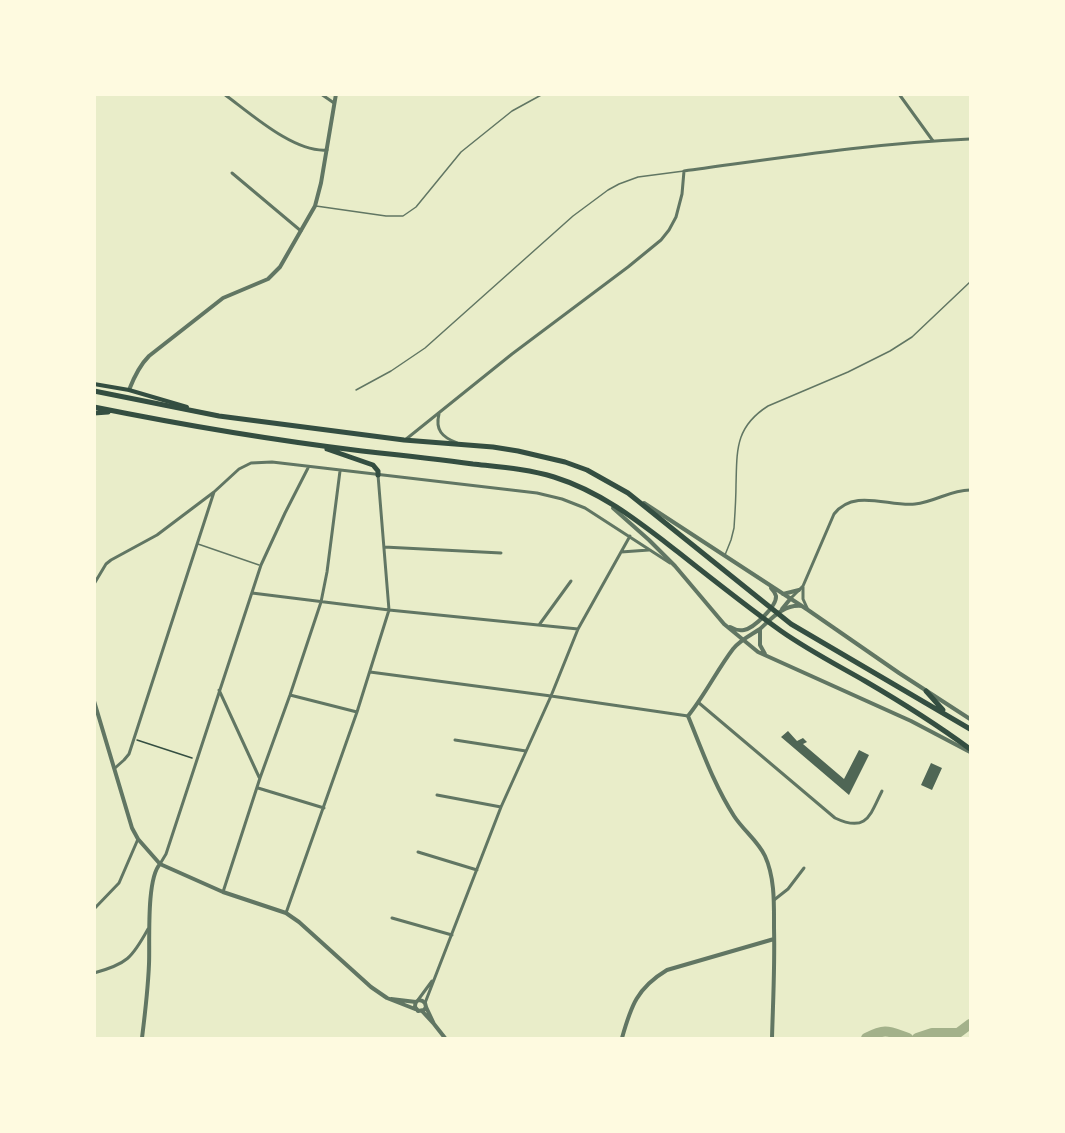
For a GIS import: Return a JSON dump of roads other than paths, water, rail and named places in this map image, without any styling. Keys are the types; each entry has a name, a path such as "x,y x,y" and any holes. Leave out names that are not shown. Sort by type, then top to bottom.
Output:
{"highway":[{"path":"94,391 219,417 404,440 518,451 565,462 587,470 628,492 791,624 970,729"},
{"path":"94,407 205,428 317,445 502,467 554,477 599,496 637,520 783,633 910,708 941,728 970,751"},
{"path":"94,413 115,411"},
{"path":"317,445 373,465 378,475"},
{"path":"926,691 948,716"}],"main road":[{"path":"94,384 129,390 219,417"}],"street":[{"path":"224,94 286,139 308,149 327,150"},
{"path":"321,94 334,104"},
{"path":"129,390 137,371 149,356 223,298 268,279 280,267 315,206 336,94"},
{"path":"899,94 933,141"},
{"path":"404,440 661,240 676,218 682,194 684,171 845,149 970,139"},
{"path":"232,173 301,231"},
{"path":"440,412 437,423 439,429 447,439 464,446"},
{"path":"94,584 111,560 157,535 214,492 239,469 251,463 272,462 537,493 562,499 585,508 675,566"},
{"path":"142,1038 149,964 148,928 154,873 166,854 261,566 309,467"},
{"path":"223,892 321,602 340,471"},
{"path":"286,913 357,712 389,610 378,475"},
{"path":"688,716 699,703 734,648 760,629 801,588 839,507 849,502 863,500 912,505 956,491 970,490"},
{"path":"115,768 127,757 214,492"},
{"path":"628,492 791,598 970,719"},
{"path":"599,496 626,518 675,566 724,624 747,644 766,656 911,721 970,751"},
{"path":"94,701 130,821 138,838 160,864 223,892 286,913 371,987 387,998 418,1011 424,1007 501,807 552,696 578,629 630,536"},
{"path":"384,547 501,553"},
{"path":"621,552 651,551"},
{"path":"539,626 571,581"},
{"path":"724,624 742,631 754,625 772,608 775,602 775,592 767,584"},
{"path":"783,594 801,588"},
{"path":"801,588 808,610"},
{"path":"252,592 389,610 578,629"},
{"path":"781,610 795,606 802,607"},
{"path":"760,629 760,645 766,656"},
{"path":"734,632 734,648"},
{"path":"734,648 747,644"},
{"path":"370,672 688,716"},
{"path":"219,690 260,778"},
{"path":"290,694 357,712"},
{"path":"699,703 836,818 846,823 858,824 865,820 882,791"},
{"path":"688,716 716,786 735,818 760,848 770,870 774,900 775,974 772,1038"},
{"path":"455,740 526,752"},
{"path":"258,788 324,808"},
{"path":"437,795 501,807"},
{"path":"94,909 119,883 138,838"},
{"path":"418,852 477,870"},
{"path":"774,900 788,890 804,868"},
{"path":"392,918 452,935"},
{"path":"94,973 115,967 125,961 140,944 148,928"},
{"path":"622,1038 629,1013 637,998 645,985 655,977 667,970 774,939"},
{"path":"416,1009 414,1005 435,977"},
{"path":"387,998 420,1000 445,1038"}],"lane":[{"path":"315,206 386,216 403,216 416,207 461,153 512,111 543,94"},
{"path":"356,390 391,371 425,348 573,216 608,190 638,177 684,171"},
{"path":"724,556 734,528 738,447 745,428 756,413 890,351 912,337 970,282"},
{"path":"197,544 261,566"}],"waterway":[{"path":"917,1038 932,1033 958,1033 970,1024"},
{"path":"866,1038 887,1032 908,1038"}]}
